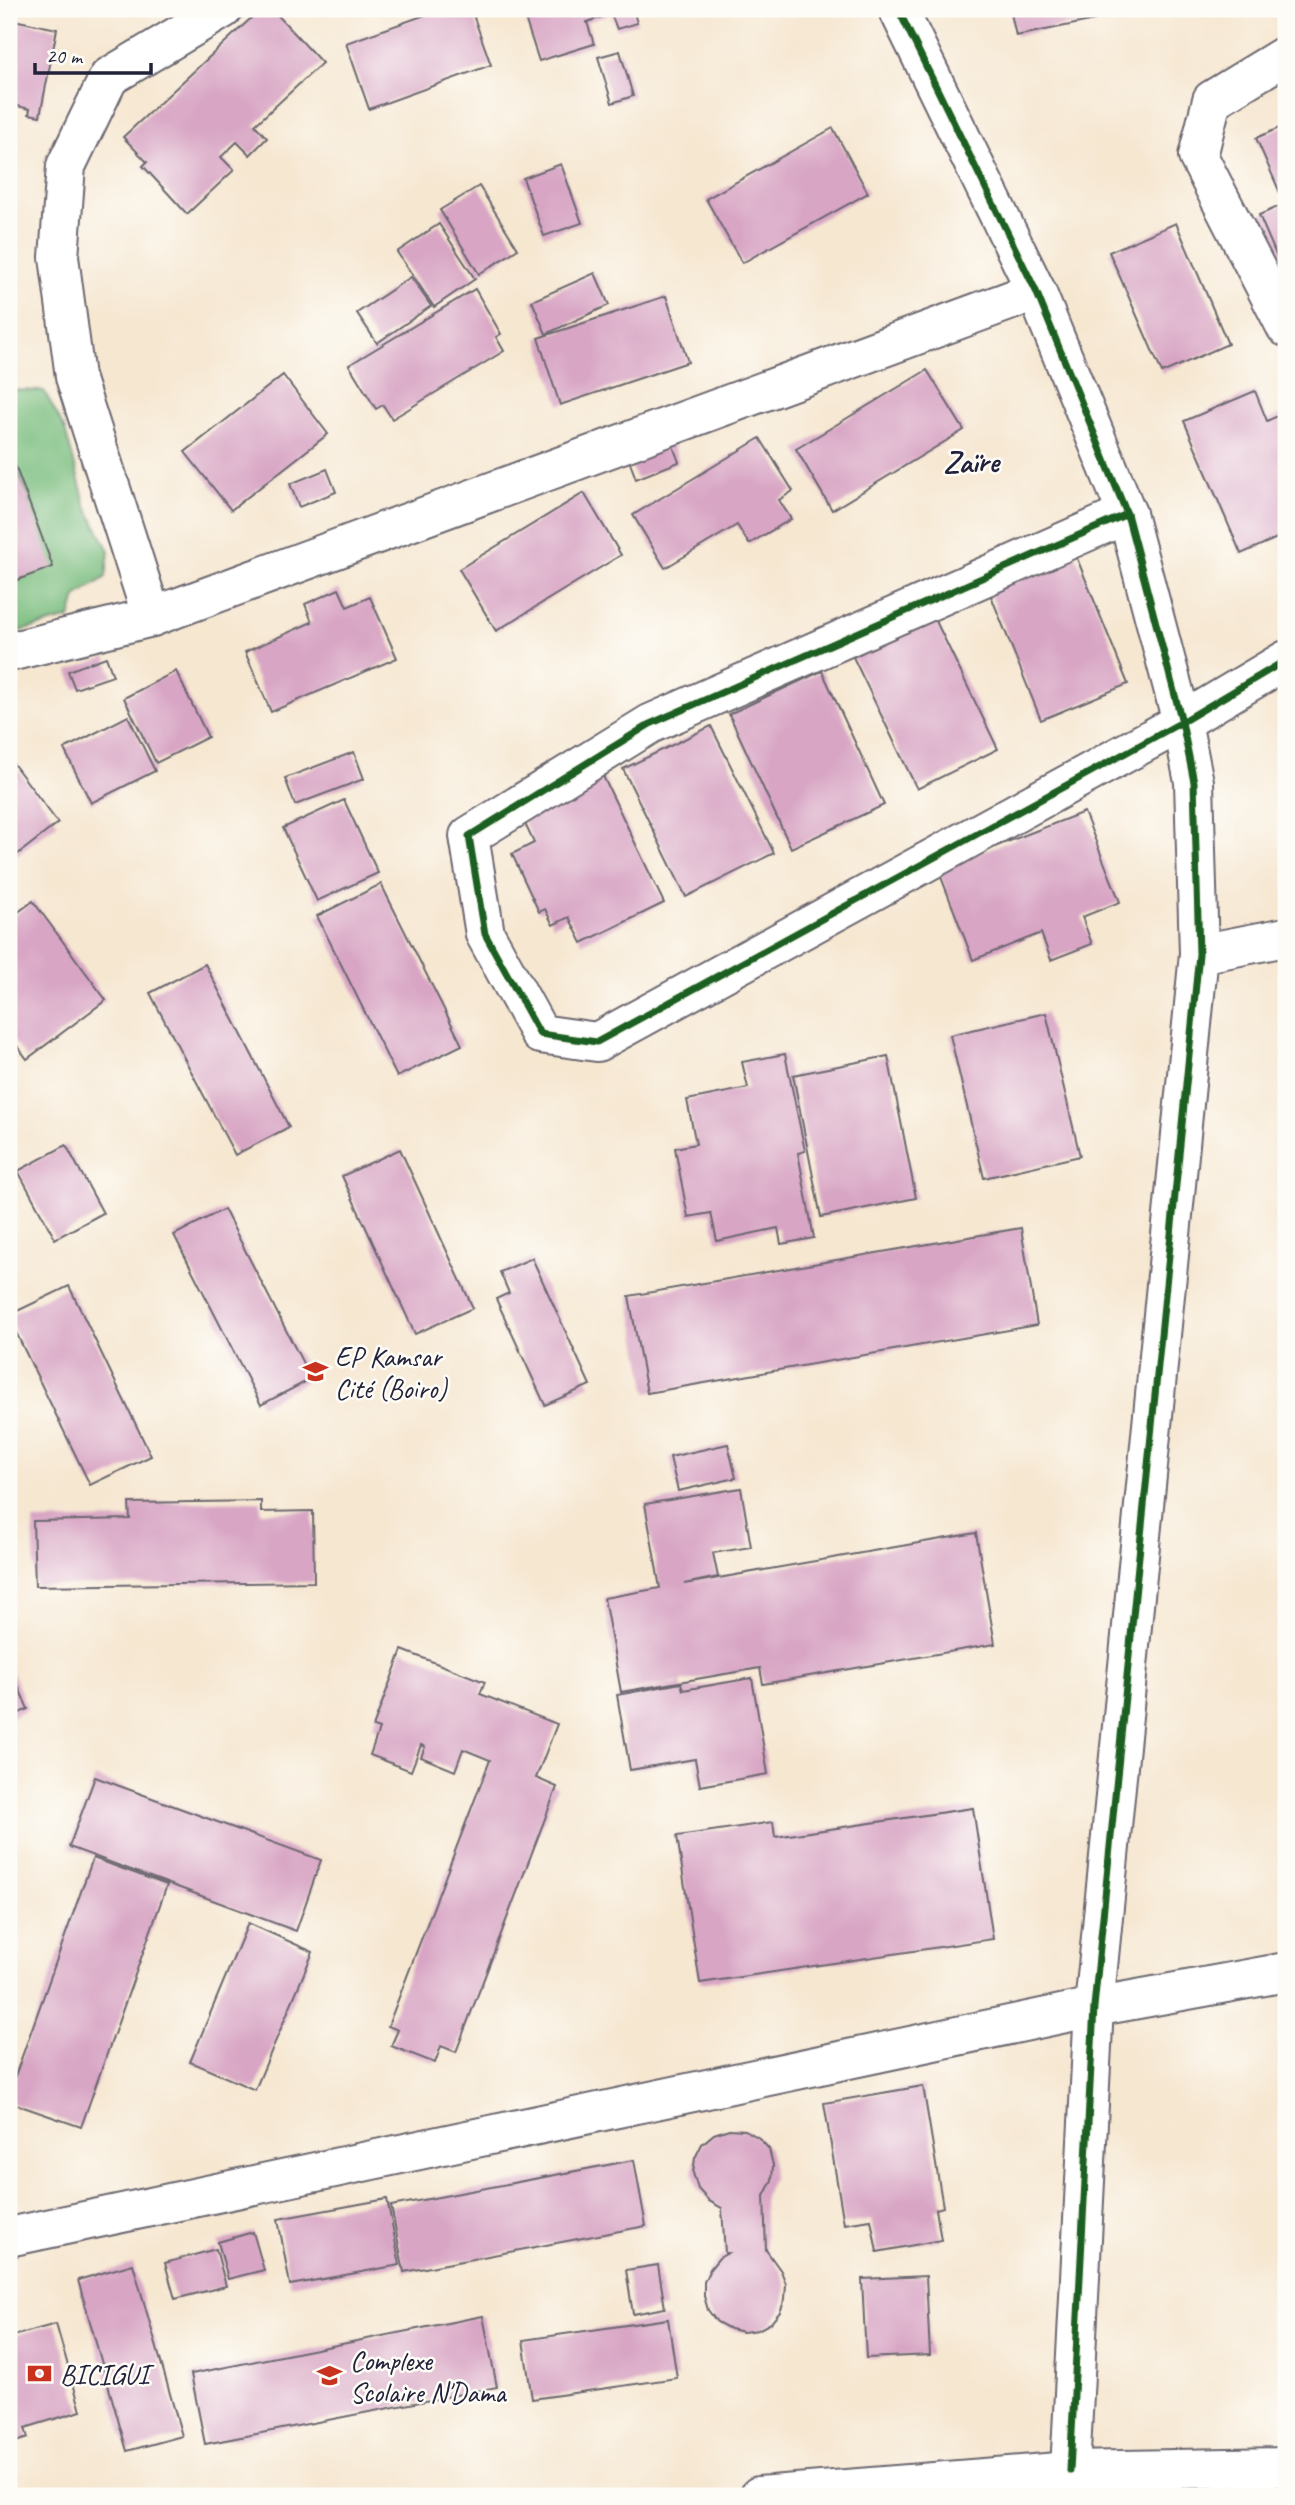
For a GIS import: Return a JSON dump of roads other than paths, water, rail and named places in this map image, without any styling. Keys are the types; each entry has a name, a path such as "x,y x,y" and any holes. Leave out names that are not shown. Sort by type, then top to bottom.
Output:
{"street":[{"path":"152,617 75,377 60,257 66,166 109,77 223,9"},
{"path":"898,9 1035,291 1127,514 1182,722 1194,782 1199,954 1094,2007 1070,2471"},
{"path":"1286,55 1212,100 1198,156 1286,327"},
{"path":"9,652 152,617 1035,291"},
{"path":"1127,514 650,724 469,836 485,934 540,1034 597,1042 1182,722 1286,660"},
{"path":"1199,954 1286,937"},
{"path":"9,2237 1094,2007 1286,1972"},
{"path":"759,2496 1070,2471 1286,2467"}],"place":[{"name":"EP Kamsar Cité (Boiro)","path":"315,1372"},
{"name":"BICIGUI","path":"40,2374"},
{"name":"Complexe Scolaire N'Dama","path":"330,2376"}],"district":[{"name":"Zaïre","path":"971,462"}]}
